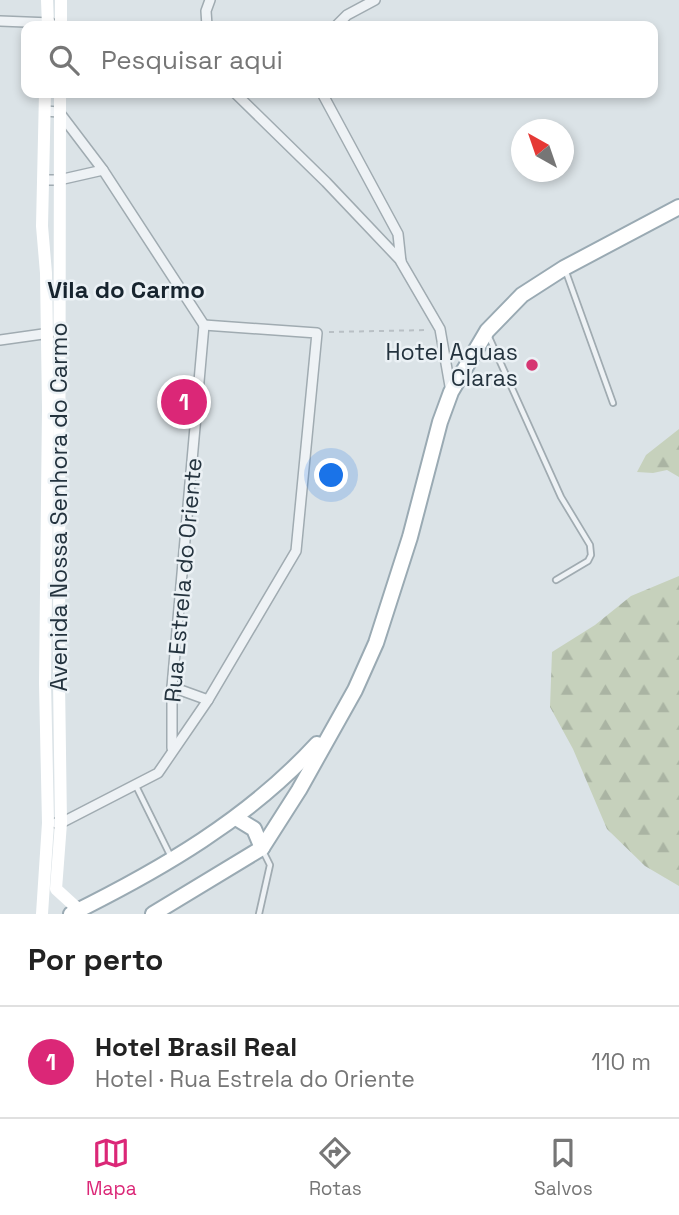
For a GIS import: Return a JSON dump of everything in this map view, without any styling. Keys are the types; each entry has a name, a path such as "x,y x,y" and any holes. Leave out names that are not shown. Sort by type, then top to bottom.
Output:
{"main road":[{"path":"153,914 262,848 299,790 355,690 376,643 410,537 440,422 451,392 487,331 522,295 564,268 679,207"},
{"path":"75,912 173,860 236,818 287,777 332,727"},
{"path":"236,818 254,829 262,848"}],"street":[{"path":"47,0 48,21"},
{"path":"61,0 62,21"},
{"path":"207,21 206,11 210,0"},
{"path":"341,21 375,0"},
{"path":"0,21 21,22"},
{"name":"Avenida Nossa Senhora do Carmo","path":"45,98 43,226 61,332 54,407 52,682 56,889 75,912"},
{"name":"Avenida Nossa Senhora do Carmo","path":"54,407 45,334 59,180 60,98"},
{"path":"240,98 326,182 401,262 440,329 451,392"},
{"path":"325,98 398,234 401,262"},
{"path":"45,111 60,112 103,170 204,325 317,333 296,551 208,700 158,773 55,823"},
{"path":"44,180 59,180 103,170"},
{"name":"Rua Estrela do Oriente","path":"172,750 172,687 204,325"},
{"path":"0,340 61,332"},
{"path":"172,687 208,700"},
{"name":"Avenida Nossa Senhora do Carmo","path":"42,914 55,823"}],"lane":[{"path":"564,268 613,403"},
{"path":"487,331 561,497 590,545 592,555 588,561 556,580"},
{"path":"136,786 173,860"},
{"path":"259,914 270,866 262,848"}],"path":[{"path":"317,333 440,329"}],"green space":[{"path":"679,429 679,477 667,470 637,472 646,455"},
{"path":"679,576 679,886 645,866 607,829 573,749 550,707 552,652 595,625 631,596"}],"place":[{"name":"Hotel Aguas Claras","path":"532,365"},
{"name":"Hotel Brasil Real","path":"184,402"}],"district":[{"name":"Vila do Carmo","path":"126,289"}]}
